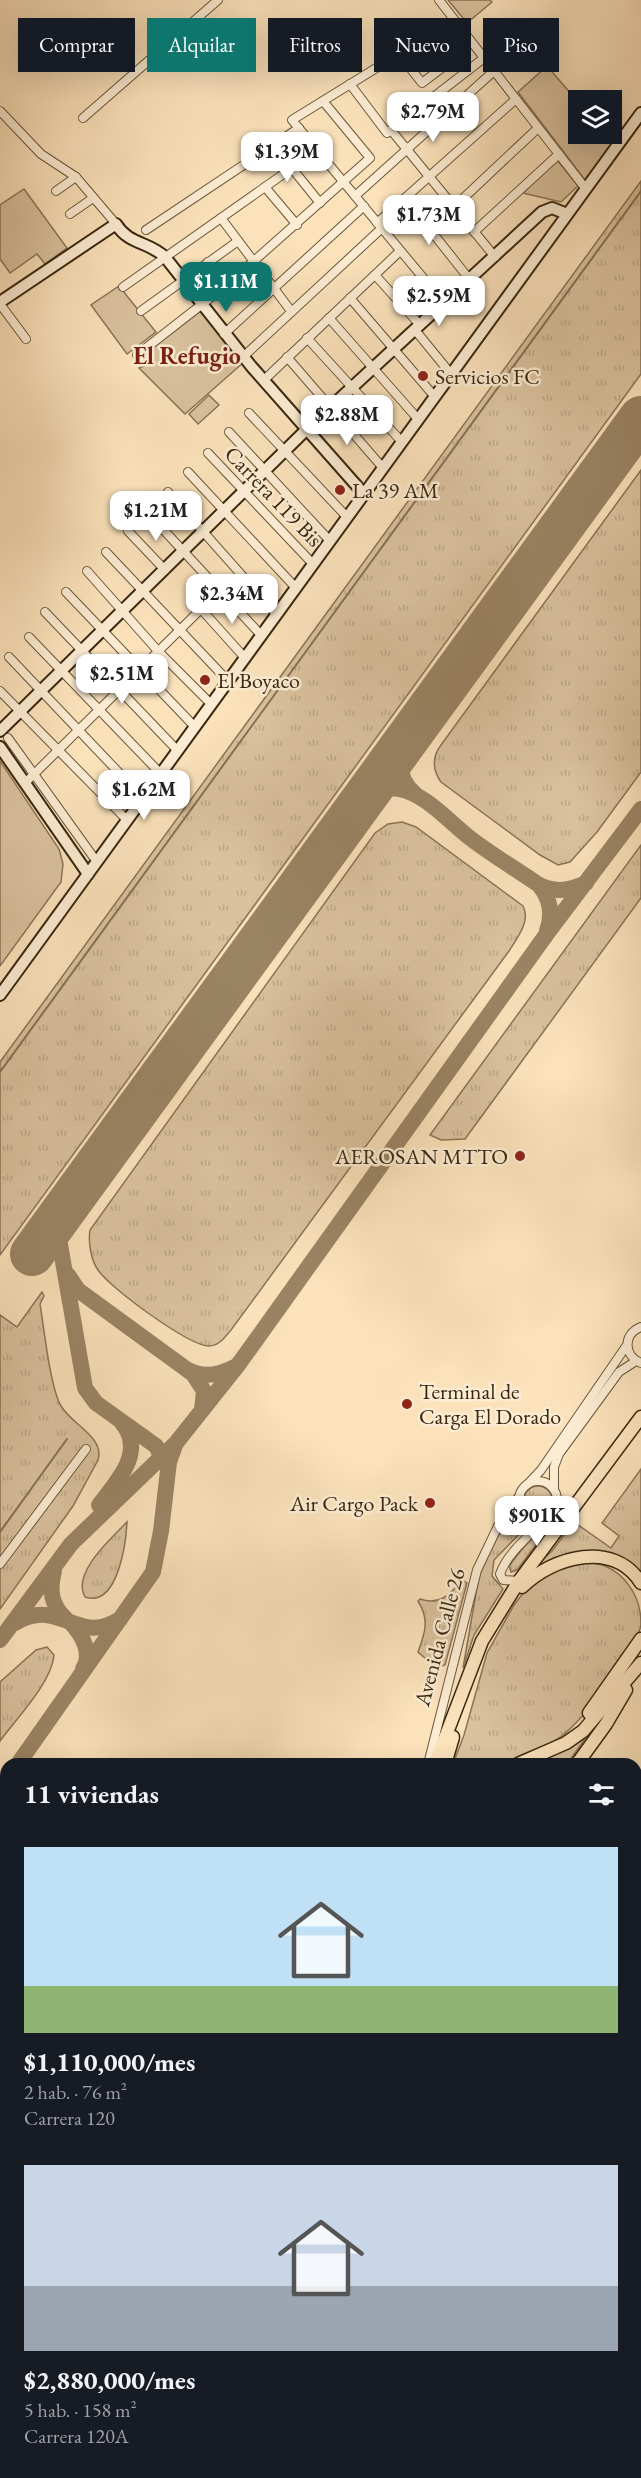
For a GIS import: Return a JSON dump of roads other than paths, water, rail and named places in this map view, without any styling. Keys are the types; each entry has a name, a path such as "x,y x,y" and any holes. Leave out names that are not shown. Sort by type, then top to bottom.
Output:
{"main road":[{"name":"Avenida Calle 26","path":"437,1758 486,1633 519,1581 640,1418"},
{"path":"501,1609 524,1584 541,1572 558,1562 579,1557 618,1562 633,1572 641,1583"},
{"path":"555,1748 590,1712 641,1640"},
{"name":"Avenida Calle 26","path":"447,1758 474,1660"},
{"path":"532,1758 555,1748 583,1731 641,1664"},
{"path":"582,1758 606,1724 641,1664"}],"street":[{"path":"83,118 218,0"},
{"path":"439,0 452,18"},
{"path":"389,131 483,57 471,42"},
{"path":"374,70 292,120 444,303"},
{"path":"413,72 422,83 436,72"},
{"path":"355,196 493,72"},
{"path":"495,72 586,189"},
{"path":"351,84 495,257"},
{"path":"243,357 380,226 405,198 516,99"},
{"path":"137,355 228,284 370,158 323,101"},
{"path":"0,111 41,154 76,177 126,238 152,247 165,257 243,357 364,494"},
{"path":"0,995 641,113"},
{"path":"146,230 299,128"},
{"path":"454,207 538,128"},
{"path":"274,146 320,203"},
{"path":"474,232 559,154"},
{"path":"123,287 292,168"},
{"path":"56,190 76,177"},
{"path":"265,187 297,225"},
{"path":"70,214 93,198"},
{"path":"405,198 470,280"},
{"path":"225,333 364,206"},
{"path":"88,874 4,734 20,711 308,428 545,210 556,209 567,214"},
{"path":"221,218 291,311"},
{"path":"26,339 0,303 116,224"},
{"path":"141,310 238,241"},
{"path":"264,380 400,251"},
{"path":"208,262 228,284"},
{"path":"375,275 451,374"},
{"path":"350,298 435,397"},
{"path":"329,318 418,419"},
{"path":"307,338 402,442"},
{"path":"287,357 383,468"},
{"path":"249,413 348,517"},
{"path":"229,432 330,541"},
{"name":"Carrera 119 Bis","path":"208,453 313,564"},
{"path":"188,472 296,588"},
{"path":"168,492 277,615"},
{"path":"147,512 261,635"},
{"path":"128,531 165,570"},
{"path":"106,552 228,681"},
{"path":"87,571 158,651 211,705"},
{"path":"66,592 195,727"},
{"path":"30,778 201,609 245,658"},
{"path":"45,612 178,751"},
{"path":"29,637 161,774"},
{"path":"9,657 143,798"},
{"path":"0,691 127,820"},
{"path":"0,747 30,778 97,862"},
{"path":"627,1345 628,1351 638,1362 619,1372 559,1454 554,1467 554,1489 558,1501 553,1513 548,1517 535,1519 529,1517 521,1508 520,1495 541,1470 627,1345 630,1335 640,1326"},
{"path":"0,1564 86,1449"},
{"path":"528,1484 539,1481 554,1489"},
{"name":"Avenida Calle 26","path":"430,1758 477,1570 498,1527 520,1495"},
{"name":"Avenida Calle 26","path":"519,1581 503,1580 501,1570 548,1517"}],"waterway":[{"path":"0,1072 641,191"},
{"path":"0,1532 67,1439"}],"place":[{"name":"Servicios FC","path":"423,376"},
{"name":"La 39 AM","path":"340,490"},
{"name":"El Boyaco","path":"205,680"},
{"name":"AEROSAN MTTO","path":"520,1156"},
{"name":"Terminal de Carga El Dorado","path":"407,1404"},
{"name":"Air Cargo Pack","path":"430,1503"}],"district":[{"name":"El Refugio","path":"187,356"}]}
